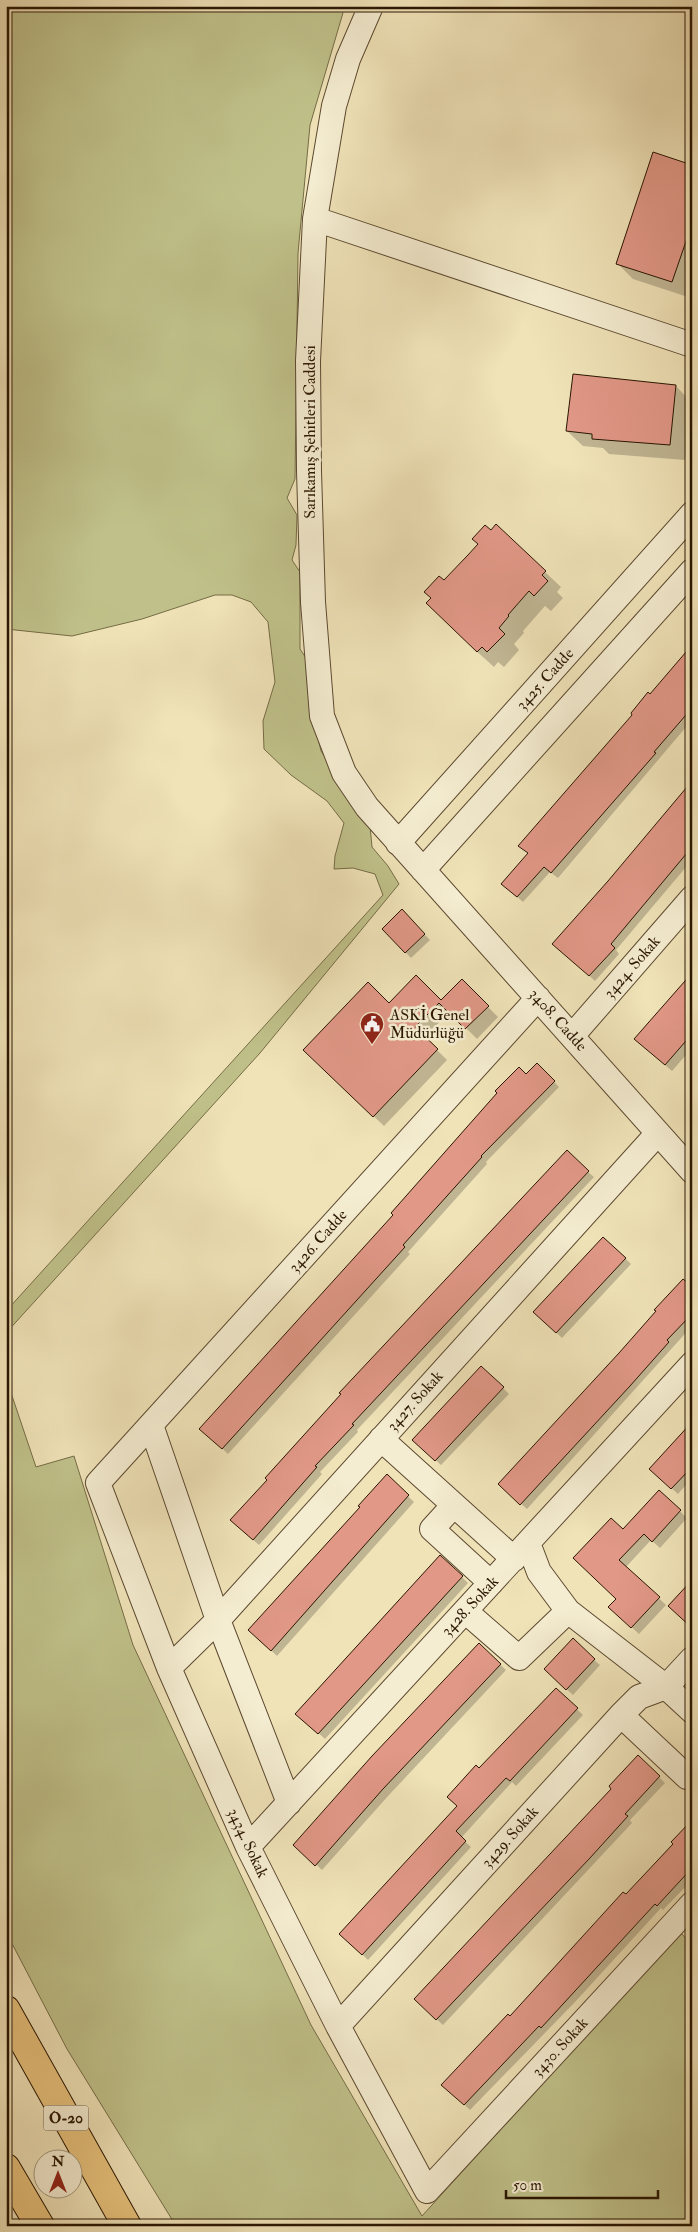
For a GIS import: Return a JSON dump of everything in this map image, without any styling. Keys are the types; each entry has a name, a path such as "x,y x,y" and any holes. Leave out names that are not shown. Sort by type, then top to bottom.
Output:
{"highway":[{"name":"O-20","path":"6,2010 127,2226"},
{"path":"6,2168 40,2226"}],"street":[{"name":"Sarıkamış Şehitleri Caddesi","path":"371,6 348,59 334,106 315,219 308,361 313,602 322,716 344,773 367,807 423,870"},
{"path":"315,219 692,345"},
{"name":"3425. Cadde","path":"398,843 692,514"},
{"path":"423,870 689,580 654,557"},
{"name":"3408. Cadde","path":"423,870 692,1171"},
{"name":"3424. Sokak","path":"572,1036 692,898"},
{"name":"3426. Cadde","path":"98,1483 538,998"},
{"name":"3427. Sokak","path":"169,1668 218,1620 658,1133"},
{"name":"3428. Sokak","path":"248,1847 692,1364"},
{"path":"151,1425 218,1620 289,1803"},
{"path":"381,1439 453,1506 521,1551 568,1611 666,1687 692,1711"},
{"name":"3434. Sokak","path":"98,1483 169,1668 248,1847 338,2026 427,2190"},
{"path":"453,1506 432,1529 492,1583"},
{"path":"465,1611 519,1658 568,1611"},
{"name":"3429. Sokak","path":"338,2026 621,1715 639,1697 666,1687 692,1659"},
{"path":"621,1715 687,1777 692,1772"},
{"name":"3430. Sokak","path":"427,2190 692,1904"}],"green space":[{"path":"6,6 345,6 310,125 298,253 295,479 287,498 297,515 296,545 292,560 300,572 300,649 310,664 314,720 321,751 370,826 372,847 388,866 399,884 260,1053 6,1333 6,1304 8,1309 383,895 375,874 353,868 334,869 335,856 344,823 327,801 291,775 264,749 263,721 275,682 268,622 251,602 232,595 215,595 142,619 72,636 6,629"},
{"path":"6,1378 36,1467 74,1456 133,1645 311,2025 422,2216 680,1932 692,1945 692,2226 176,2226 67,2049 6,1932"}],"building":[{"path":"653,152 692,165 692,224 672,282 616,264"},
{"path":"573,374 676,385 670,445 592,439 592,434 566,431"},
{"path":"496,524 546,571 542,575 548,581 534,596 529,591 508,615 499,628 505,634 487,652 482,647 477,652 426,603 431,598 424,592 439,576 444,580 478,544 472,539 485,525 491,530"},
{"path":"692,645 692,708 654,752 656,753 551,873 544,867 517,897 501,884 528,853 518,846 632,715 631,713 648,692 650,694"},
{"path":"692,781 692,847 611,944 615,948 589,976 552,944"},
{"path":"402,909 425,934 405,953 382,929"},
{"path":"692,973 692,1034 665,1065 634,1039"},
{"path":"416,975 441,1000 462,979 489,1006 465,1029 439,1003 415,1027 438,1049 373,1117 303,1050 368,982 389,1003"},
{"path":"537,1063 555,1081 481,1156 403,1245 405,1247 222,1449 199,1429 393,1215 391,1213 497,1093 495,1091 519,1067 526,1074"},
{"path":"567,1150 589,1171 352,1424 354,1425 315,1466 317,1467 253,1540 230,1520 267,1480 265,1478 341,1394 339,1393"},
{"path":"603,1237 626,1258 556,1333 533,1312"},
{"path":"683,1279 692,1286 692,1314 667,1340 669,1342 630,1386 520,1505 498,1484 619,1353 656,1311 654,1310"},
{"path":"481,1366 504,1387 435,1461 412,1440"},
{"path":"692,1422 692,1467 671,1489 649,1469"},
{"path":"387,1474 409,1495 271,1651 248,1630 360,1507 358,1506"},
{"path":"659,1490 681,1510 652,1542 644,1534 619,1560 660,1597 631,1628 608,1607 616,1599 573,1558 611,1518 623,1529"},
{"path":"440,1555 463,1576 318,1734 295,1714"},
{"path":"692,1580 692,1628 668,1606"},
{"path":"573,1638 595,1659 566,1690 544,1669"},
{"path":"479,1643 501,1664 383,1789 315,1866 293,1845 372,1756"},
{"path":"556,1688 578,1708 510,1781 506,1778 456,1831 466,1841 362,1955 339,1934 457,1806 447,1797 476,1765 479,1768"},
{"path":"638,1755 660,1776 625,1814 628,1816 590,1858 436,2020 414,1999 611,1789 609,1786"},
{"path":"692,1820 692,1868 657,1906 655,1904 541,2028 539,2026 464,2105 441,2085 508,2014 510,2016 623,1892 626,1894 673,1844 671,1842"}],"place":[{"name":"ASKİ Genel Müdürlüğü","path":"372,1045"}]}
